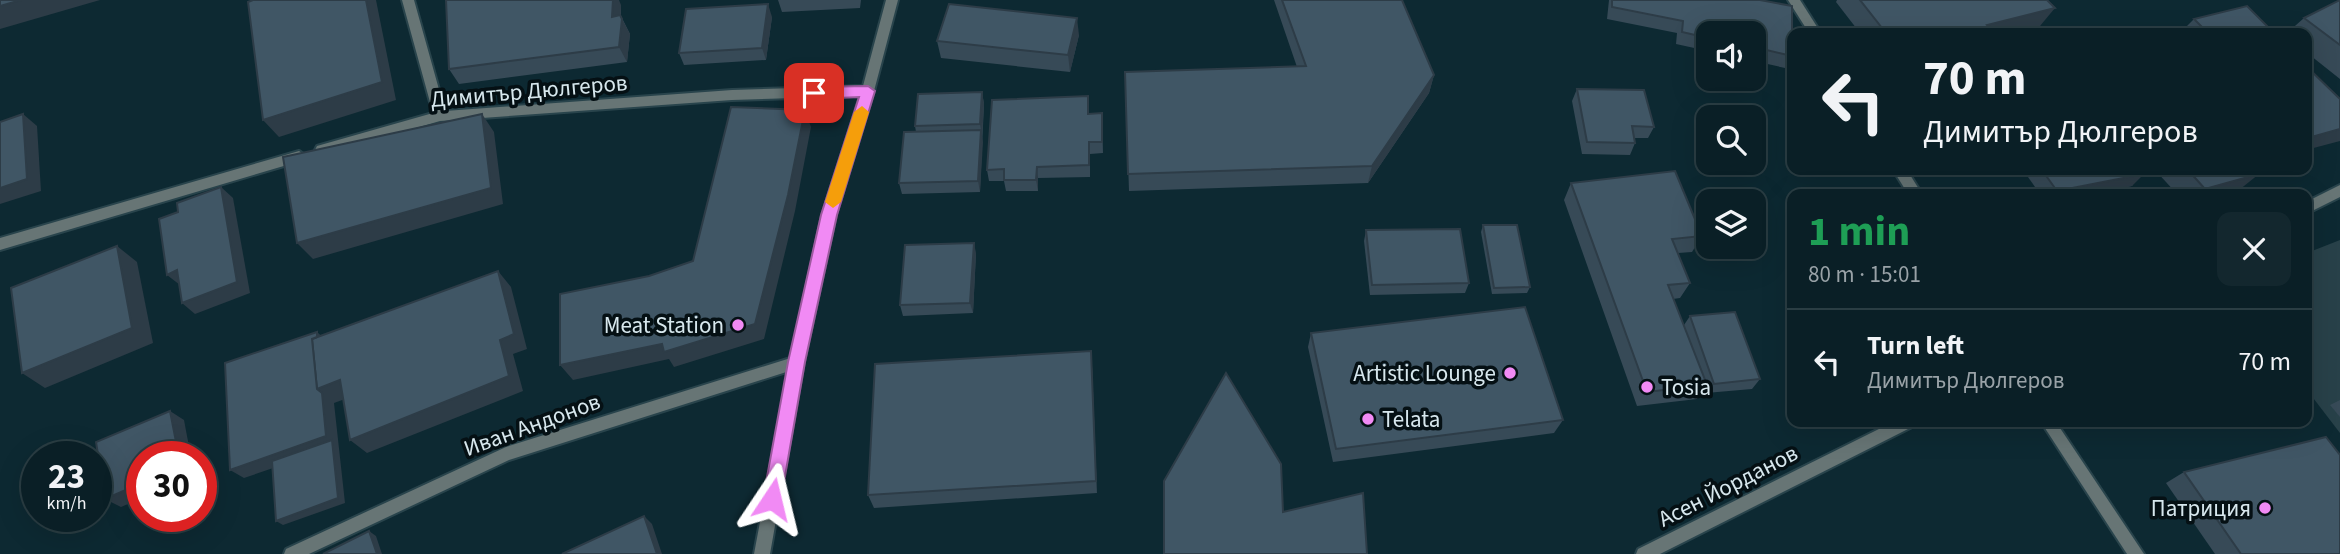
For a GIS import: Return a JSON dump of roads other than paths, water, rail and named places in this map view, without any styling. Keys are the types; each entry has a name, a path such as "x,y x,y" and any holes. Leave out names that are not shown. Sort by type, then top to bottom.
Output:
{"street":[{"path":"408,0 440,116"},
{"path":"762,554 797,362 829,215 868,91 892,0"},
{"path":"1794,0 1812,28"},
{"name":"Димитър Дюлгеров","path":"0,244 440,116 732,95 868,91"},
{"path":"2312,206 2340,190"},
{"name":"Иван Андонов","path":"292,554 506,454 797,362"},
{"name":"Асен Йорданов","path":"1644,554 1897,427"},
{"path":"2051,427 2136,554"}],"place":[{"name":"Meat Station","path":"738,325"},
{"name":"Artistic Lounge","path":"1510,373"},
{"name":"Tosia","path":"1647,387"},
{"name":"Telata","path":"1368,419"},
{"name":"Патриция","path":"2265,508"}]}
